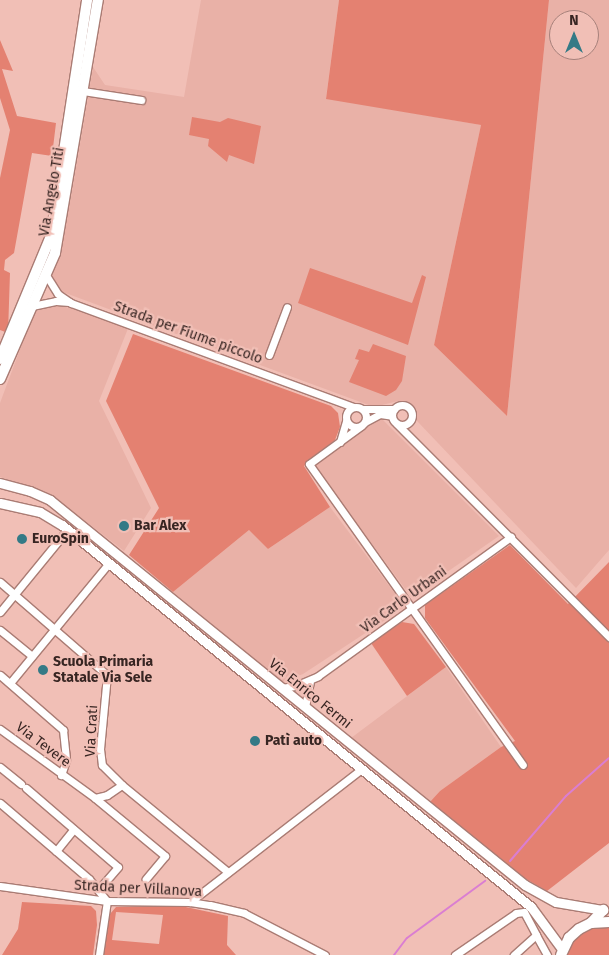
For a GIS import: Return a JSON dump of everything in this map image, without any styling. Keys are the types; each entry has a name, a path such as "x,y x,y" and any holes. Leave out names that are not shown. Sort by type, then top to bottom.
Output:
{"main road":[{"name":"Via Angelo Titi","path":"0,379 46,275 60,232 79,92 87,0"},
{"name":"Via Angelo Titi","path":"0,359 51,236 98,0"},
{"path":"562,952 569,938 607,912"},
{"path":"591,923 609,922"}],"street":[{"path":"79,92 141,100"},
{"name":"Strada per Fiume piccolo","path":"46,275 58,294 71,303 353,407 363,410 393,412"},
{"path":"32,306 56,300 71,303"},
{"path":"269,355 287,307"},
{"path":"333,400 354,427 363,424"},
{"path":"411,437 409,423 412,417 409,408 399,405 393,412 380,414 363,424 309,464 523,765"},
{"path":"339,442 346,419 353,407"},
{"path":"363,410 363,424"},
{"path":"393,412 397,424 609,637"},
{"path":"397,424 409,423"},
{"name":"Via Enrico Fermi","path":"0,484 30,491 50,500 525,885 556,902 607,912"},
{"name":"Via Enrico Fermi","path":"0,503 40,512 68,529 360,770 531,907 562,952"},
{"path":"0,612 68,529"},
{"name":"Via Carlo Urbani","path":"281,688 310,682 413,610 511,537"},
{"path":"10,683 109,564"},
{"name":"Via Crati","path":"0,582 107,675 100,749 102,765 122,785 228,872"},
{"path":"0,630 32,656"},
{"path":"0,674 63,730 66,760 61,775"},
{"path":"305,708 310,682"},
{"name":"Via Tevere","path":"0,729 95,798 165,856 146,879"},
{"path":"0,767 118,867 98,890"},
{"path":"190,902 360,770"},
{"path":"95,798 122,785"},
{"path":"0,802 98,890 106,901 99,955"},
{"path":"56,851 74,829"},
{"name":"Strada per Villanova","path":"0,886 106,901 190,902 244,913 325,955"},
{"path":"455,955 520,912 526,914 547,955"},
{"path":"514,955 536,935"}],"shaded area":[{"path":"201,0 339,0 326,98 481,125 434,345 507,416 549,0 609,0 609,550 576,588 398,401 374,407 60,291 52,275 71,197 93,67 105,85 184,97"},
{"path":"339,0 549,0 507,416 434,345 481,125 326,99"},
{"path":"0,40 13,71 2,69 17,116 56,123 52,156 32,153 14,253 5,260 4,270 10,273 8,333 0,330 0,178 10,130 0,98"},
{"path":"192,117 220,122 228,118 261,126 254,164 229,155 227,162 208,146 209,139 189,135"},
{"path":"310,268 412,303 422,275 426,277 408,345 298,303"},
{"path":"56,304 129,326 99,401 151,508 124,551 53,496 0,477 0,403 34,312"},
{"path":"133,334 331,406 338,413 340,427 335,440 304,466 330,507 268,549 249,530 173,592 129,555 159,508 106,401"},
{"path":"373,344 406,356 402,381 396,390 386,396 349,382 359,360 355,359 359,349 369,352"},
{"path":"381,418 499,536 411,597 314,465"},
{"path":"330,507 405,607 303,674 282,682 173,592 249,530 268,549"},
{"path":"510,545 568,604 609,562 609,843 547,891 517,874 429,803 440,791 501,747 515,741 425,618 425,605"},
{"path":"402,622 414,624 446,667 407,696 371,643"},
{"path":"446,667 501,747 440,791 429,803 351,738"},
{"path":"22,902 91,906 96,911 97,925 93,955 2,955 18,929"},
{"path":"181,906 228,916 227,945 236,955 103,955 110,914 116,907","holes":["116,912 163,915 159,944 112,940"]},
{"path":"592,928 609,928 609,955 566,955 573,940"}],"waterway":[{"path":"510,861 566,796 609,758"},
{"path":"394,955 407,938 485,881"}],"place":[{"name":"Bar Alex","path":"124,526"},
{"name":"EuroSpin","path":"22,539"},
{"name":"Scuola Primaria Statale Via Sele","path":"43,670"},
{"name":"Patì auto","path":"255,741"}]}
